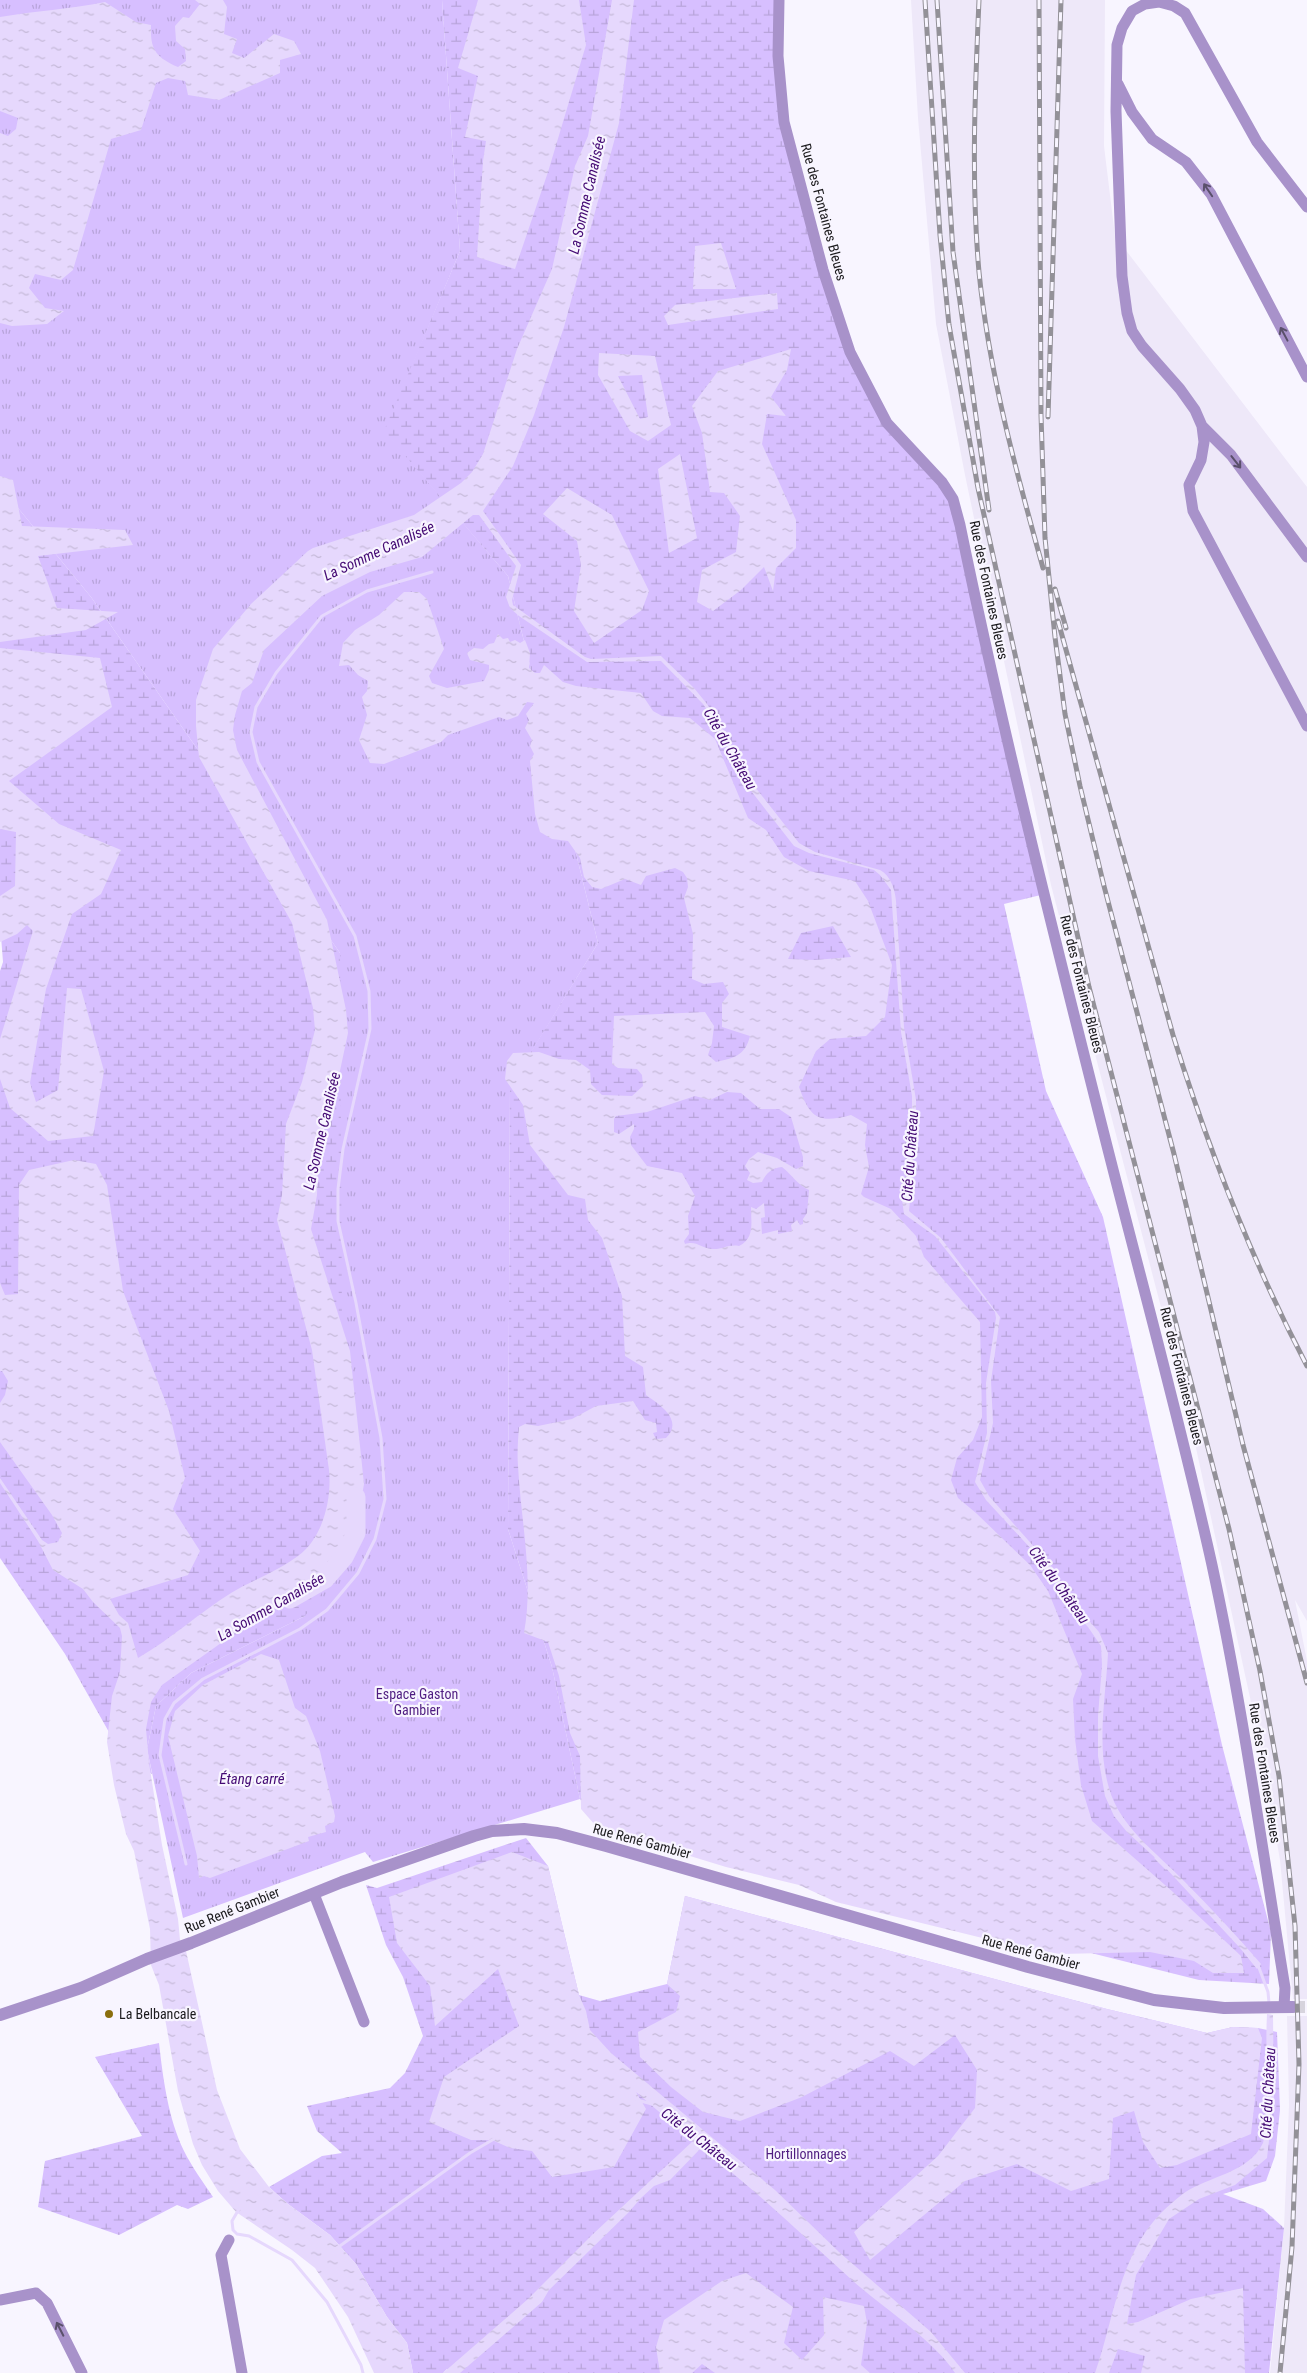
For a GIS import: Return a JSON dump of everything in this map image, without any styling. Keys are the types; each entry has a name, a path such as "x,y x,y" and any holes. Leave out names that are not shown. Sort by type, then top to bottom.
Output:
{"street":[{"name":"Rue des Fontaines Bleues","path":"779,0 778,56 784,122 820,261 850,352 887,423 942,482 953,499 960,525 1015,774 1102,1128 1172,1396 1212,1566 1240,1712 1288,2007"},
{"path":"1307,206 1257,142 1185,12 1174,6 1159,2 1145,4 1132,11 1122,28 1117,45 1116,111 1119,219 1122,276 1127,313 1132,331 1142,346 1180,389 1195,410 1202,426 1204,442 1201,460 1189,485 1194,511 1307,726"},
{"path":"1117,82 1132,112 1152,139 1186,162 1211,194 1307,377"},
{"path":"1202,426 1231,455 1307,557"},
{"name":"Rue René Gambier","path":"0,2015 81,1988 147,1959 191,1944 314,1894 474,1836 492,1831 524,1829 557,1833 625,1851 1000,1959 1146,1998 1224,2008 1288,2007"},
{"path":"314,1894 364,2022"},
{"path":"229,2240 222,2255 242,2373"},
{"path":"0,2300 36,2293 47,2303 82,2373"}],"shaded area":[{"path":"911,0 1105,0 1104,146 1115,236 1307,487 1307,1621 1295,1600 1307,1661 1307,1999 1293,1999 1280,1860 1257,1730 1188,1411 1051,885 965,475 936,324 918,118"},
{"path":"1287,2016 1307,2016 1307,2373 1270,2373 1284,2228 1289,2105"}],"green space":[{"name":"Espace Gaston Gambier","path":"0,0 442,0 460,251 385,431 508,576 598,943 510,1087 508,1529 552,1667 580,1799 373,1862 365,1852 183,1918 147,1749 156,1706 191,1673 305,1616 340,953 91,597 0,486"},
{"path":"442,0 779,0 784,122 850,352 880,411 953,499 1045,894 1004,904 1046,1091 1103,1217 1222,1745 1271,1932 1269,1984 1199,1980 604,1831 580,1799 552,1667 508,1529 510,1086 598,943 508,576 384,431 460,251"},
{"path":"0,486 91,597 340,953 343,1521 340,1568 305,1616 191,1673 156,1706 147,1749 152,1774 123,1757 65,1654 0,1558 0,971 3,962 0,923"},
{"name":"Hortillonnages","path":"526,1838 548,1866 579,1995 600,2001 667,1984 685,1896 1107,2009 1207,2033 1233,2027 1258,2028 1277,2032 1280,2110 1275,2156 1266,2181 1223,2194 1263,2209 1284,2228 1269,2373 450,2373 447,2369 443,2373 413,2373 407,2343 387,2317 356,2264 330,2235 288,2204 269,2187 322,2156 342,2153 317,2131 307,2106 390,2088 405,2073 423,2036 403,1977 386,1945 366,1885 377,1888"},
{"path":"159,2043 167,2098 178,2138 190,2163 213,2197 188,2209 177,2205 119,2235 38,2207 45,2161 142,2136 95,2057"}],"water":[{"path":"195,0 223,0 227,7 224,34 237,39 232,53 244,58 274,34 294,41 301,54 280,60 280,73 219,100 188,95 185,81 168,78 156,83 141,130 111,139 73,270 61,280 35,274 29,288 45,308 64,311 47,324 12,326 0,323 0,133 8,136 16,129 18,118 0,111 0,17 105,2 136,22 151,25 153,47 156,52 164,60 178,67 186,61 185,49 176,41 175,26 183,17 189,18 200,4"},
{"path":"478,0 579,0 586,45 548,172 515,269 477,257 486,141 465,137 478,76 458,68"},
{"path":"612,0 634,0 619,123 564,327 534,415 513,466 483,511 521,565 512,600 513,605 585,657 591,659 661,656 694,688 707,704 722,727 748,778 799,843 815,852 880,870 890,880 896,901 904,1027 916,1100 916,1135 909,1211 941,1238 1000,1317 991,1381 993,1423 980,1480 989,1496 1052,1567 1076,1606 1099,1632 1108,1653 1102,1738 1103,1755 1109,1788 1121,1815 1140,1839 1204,1901 1261,1964 1257,1969 1162,1864 1127,1832 1114,1816 1105,1796 1098,1756 1098,1716 1102,1665 1101,1646 1088,1627 1069,1607 1045,1564 986,1500 975,1482 987,1433 986,1383 996,1318 995,1312 935,1236 904,1214 902,1200 912,1145 912,1096 901,1032 891,890 874,870 809,853 794,846 741,778 720,729 703,704 661,661 587,662 510,608 506,597 516,566 479,515 473,515 422,557 370,572 322,596 264,650 252,683 242,691 235,715 233,730 237,750 327,920 346,1010 348,1033 334,1099 319,1143 317,1195 311,1229 350,1351 364,1484 360,1507 349,1540 333,1568 323,1579 300,1596 252,1621 162,1685 151,1702 146,1729 149,1763 162,1845 178,1919 180,1940 186,1951 217,2090 240,2149 269,2187 288,2204 330,2235 356,2264 387,2317 407,2343 413,2373 374,2373 348,2317 315,2268 236,2212 218,2191 202,2165 193,2144 178,2091 159,1985 151,1965 150,1929 134,1851 126,1834 114,1785 107,1742 112,1696 120,1672 122,1636 120,1628 93,1602 83,1589 53,1570 38,1541 0,1483 0,1478 42,1540 48,1544 58,1542 62,1533 52,1515 0,1442 0,1403 5,1395 8,1381 2,1371 0,1371 0,1283 5,1295 18,1294 19,1185 29,1170 74,1160 96,1164 107,1185 123,1291 169,1411 185,1478 173,1509 200,1551 188,1575 110,1599 119,1615 128,1623 138,1658 231,1593 282,1566 307,1548 320,1529 324,1517 329,1493 329,1470 312,1350 277,1220 282,1195 286,1124 302,1082 315,1030 313,1008 292,923 199,757 196,700 213,649 251,604 308,551 414,515 461,483 472,472 483,454 517,349 552,269 575,166 588,136"},
{"path":"721,243 736,289 693,289 695,246"},
{"path":"777,293 778,309 668,325 664,316 675,305"},
{"path":"791,349 787,370 771,397 786,416 767,414 762,444 796,520 796,548 776,568 773,591 764,567 741,590 713,611 697,602 702,570 736,552 740,516 724,493 710,492 702,433 692,406 718,371"},
{"path":"599,353 655,356 671,425 648,441 630,431 598,375","holes":["642,375 648,417 640,419 618,376"]},
{"path":"680,454 697,538 669,553 658,469"},
{"path":"0,476 13,480 22,526 125,530 133,545 38,556 57,608 118,612 86,630 0,642"},
{"path":"567,488 612,515 649,591 642,610 594,643 574,611 581,565 577,541 543,514"},
{"path":"404,592 419,592 427,599 444,649 429,676 432,683 447,688 484,681 489,665 470,660 467,653 474,648 483,649 489,644 494,643 498,634 503,639 508,638 510,642 515,640 520,643 525,640 530,653 529,668 535,673 540,673 544,665 563,682 576,686 641,693 653,711 662,716 690,718 715,739 748,818 766,830 784,857 809,871 855,881 868,901 892,965 885,1017 866,1036 830,1039 816,1051 799,1087 807,1106 817,1116 830,1119 851,1115 867,1124 865,1145 869,1167 861,1194 891,1209 916,1236 924,1257 980,1322 982,1417 973,1440 957,1458 951,1480 958,1498 1030,1565 1048,1591 1082,1674 1073,1699 1075,1739 1081,1785 1092,1821 1173,1892 1241,1956 1244,1973 1213,1973 1194,1961 1150,1952 1060,1954 1019,1947 836,1902 799,1885 726,1867 654,1845 620,1838 595,1825 581,1809 580,1756 570,1733 559,1676 548,1642 524,1633 528,1592 518,1461 519,1427 525,1424 538,1426 572,1419 596,1406 633,1401 645,1420 656,1423 657,1432 653,1433 656,1439 666,1438 671,1431 672,1425 671,1419 663,1408 646,1395 643,1367 625,1356 622,1296 602,1238 588,1220 585,1199 568,1195 530,1145 523,1105 505,1079 507,1061 513,1053 539,1052 559,1059 576,1060 590,1070 591,1084 602,1095 632,1096 643,1086 642,1075 637,1069 618,1068 612,1064 614,1016 705,1012 714,1026 708,1055 716,1062 728,1059 742,1052 750,1036 722,1027 722,1003 729,994 723,982 704,984 692,979 693,934 684,898 688,887 687,878 683,872 675,868 646,876 641,885 625,879 601,889 592,887 584,877 580,858 568,841 552,839 540,832 535,814 530,761 534,754 530,746 532,740 525,728 529,720 526,714 534,703 527,702 518,716 507,720 499,717 448,735 441,742 384,764 370,763 359,740 367,715 362,697 367,691 368,681 358,675 349,665 339,666 343,643 355,630 379,615","holes":["833,926 851,957 815,960 788,959 801,933","727,1092 741,1093 760,1109 779,1109 791,1117 803,1157 803,1166 796,1169 777,1158 758,1152 749,1159 745,1166 750,1173 747,1180 753,1183 762,1182 765,1176 775,1168 782,1167 798,1183 809,1190 807,1213 803,1219 803,1224 800,1225 797,1220 791,1225 792,1231 778,1234 778,1230 762,1234 761,1218 765,1217 764,1203 756,1209 751,1207 751,1230 748,1239 739,1246 712,1249 692,1243 685,1244 684,1241 689,1234 688,1216 695,1196 682,1173 647,1166 631,1145 630,1137 634,1124 619,1134 614,1132 614,1119 616,1116 647,1112 695,1096 710,1100"]},
{"path":"0,648 100,658 112,707 9,781 59,824 121,850 101,894 72,914 46,989 30,1083 36,1102 58,1090 67,988 81,989 104,1071 93,1136 48,1141 10,1108 0,1079 0,1039 33,931 27,925 17,934 0,942 0,896 15,886 16,832 0,829"},
{"name":"Étang carré","path":"261,1654 279,1660 295,1708 306,1716 320,1751 335,1816 334,1822 325,1826 326,1832 308,1837 309,1841 210,1878 204,1876 199,1878 197,1856 168,1736 175,1711 203,1685"},
{"path":"512,1852 548,1866 579,1995 586,2011 590,2030 611,2053 775,2190 839,2252 931,2332 965,2373 955,2373 922,2337 853,2281 760,2196 701,2148 670,2180 654,2186 641,2198 549,2290 542,2302 460,2373 443,2373 528,2299 593,2234 693,2141 636,2092 646,2109 614,2167 552,2177 532,2151 510,2148 492,2140 471,2140 429,2122 444,2077 519,2026 498,1969 435,2026 430,1986 397,1943 389,1897"},
{"path":"685,1896 1107,2009 1207,2033 1233,2027 1258,2028 1262,2038 1251,2134 1177,2165 1160,2168 1143,2142 1134,2111 1113,2118 1109,2179 1071,2191 1017,2164 965,2181 870,2260 854,2232 938,2156 975,2108 977,2070 955,2035 914,2066 890,2051 802,2097 740,2121 703,2112 671,2087 640,2057 638,2032 676,2012 680,1996 667,1984"},
{"path":"1267,2014 1273,2015 1274,2097 1267,2158 1235,2185 1199,2199 1169,2219 1136,2275 1127,2324 1138,2322 1191,2299 1243,2288 1245,2373 1141,2373 1145,2356 1118,2349 1109,2373 1095,2373 1119,2289 1136,2249 1147,2230 1161,2213 1184,2193 1238,2168 1257,2153 1263,2143 1267,2107"},
{"path":"746,2273 793,2307 784,2343 802,2360 824,2335 823,2297 864,2306 867,2323 861,2365 870,2373 715,2373 702,2364 692,2373 660,2373 656,2347 664,2320 722,2281"}],"waterway":[{"path":"186,1864 160,1755 165,1719 174,1703 203,1679 300,1629 327,1610 358,1573 375,1539 385,1499 381,1438 356,1303 338,1221 338,1189 343,1149 370,1029 369,991 355,936 258,762 251,732 256,707 276,673 322,616 367,591 432,572"},
{"name":"La Somme Canalisée","path":"290,1599 325,1579 344,1557 356,1533 356,1497"},
{"name":"Cité du Château","path":"1156,1858 1166,1868"},
{"name":"Cité du Château","path":"1258,1965 1268,1992 1269,2003"},
{"name":"Cité du Château","path":"637,2100 652,2104"},
{"name":"Cité du Château","path":"337,2248 470,2153 494,2139"},
{"path":"239,2209 232,2221 233,2230 237,2234 249,2236 292,2260 327,2302 361,2365 363,2373"}],"tunnel":[{"path":"1293,2007 1307,2007"}],"railway":[{"path":"925,0 940,235 949,325 978,488 1089,987 1229,1529 1260,1671 1279,1776 1295,1926 1299,2064 1292,2247 1280,2373"},
{"path":"937,0 953,252 989,510"},
{"path":"979,0 974,170 979,272 989,347 1005,422 1043,568"},
{"path":"1039,0 1041,415 1045,538 1065,714 1104,886 1174,1154 1243,1445 1307,1683"},
{"path":"1048,417 1061,0"},
{"path":"1055,589 1066,628"},
{"path":"1058,621 1173,1035 1201,1121 1249,1245 1307,1366"}],"place":[{"name":"La Belbancale","path":"109,2014"}]}
